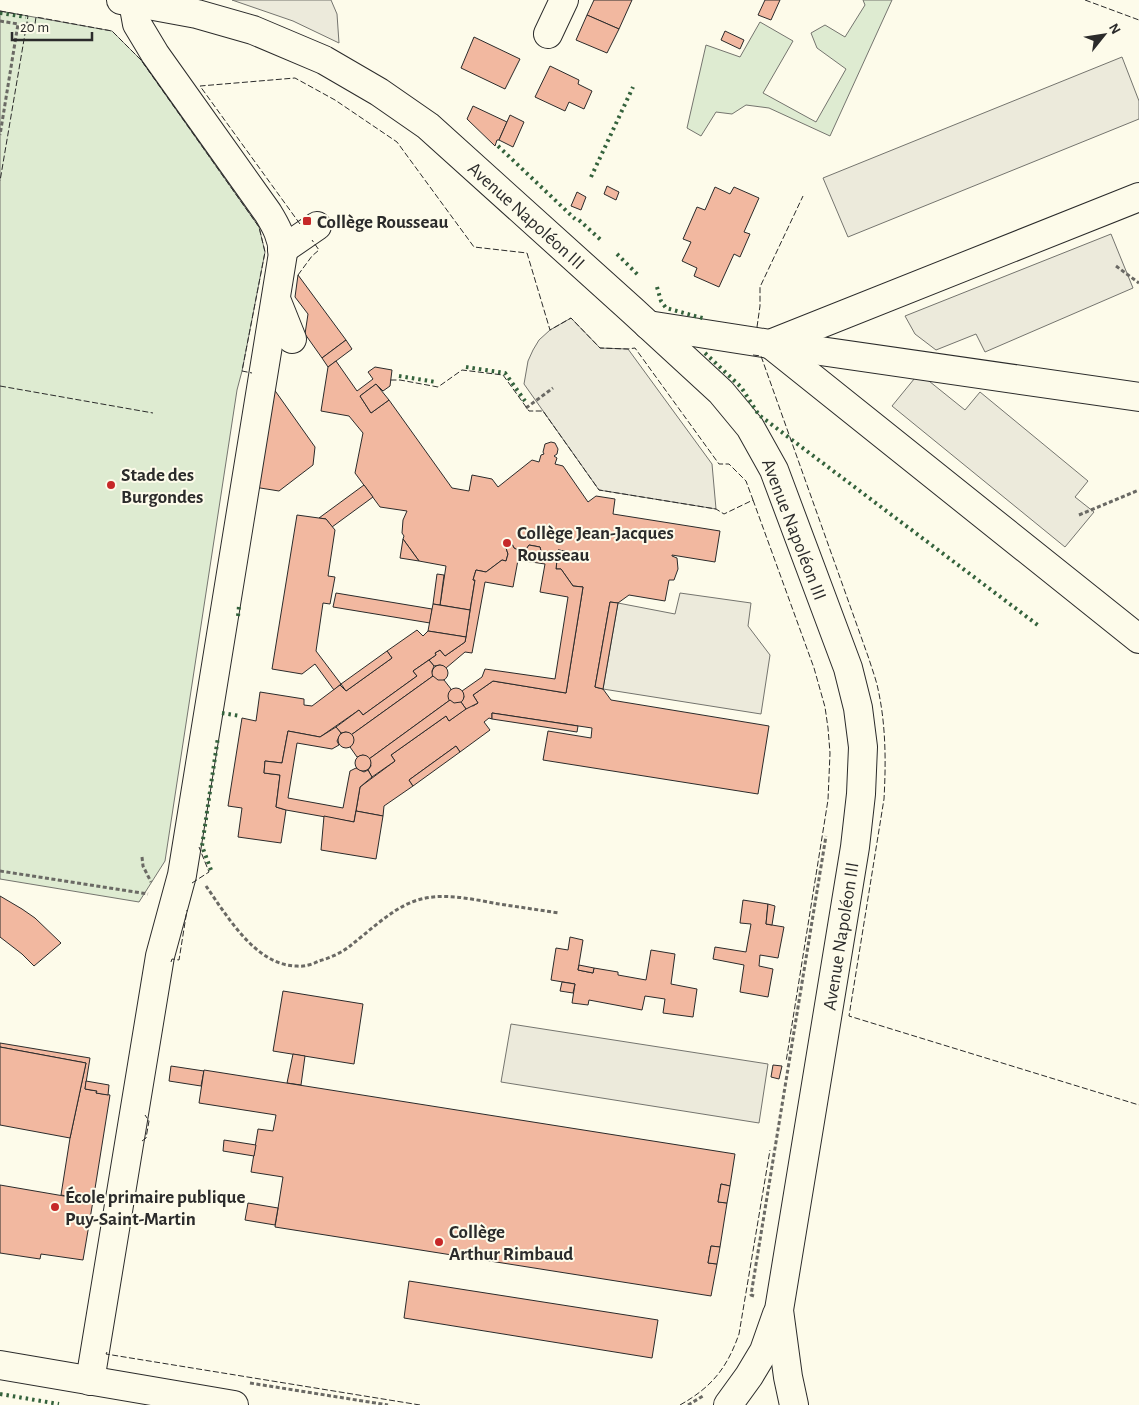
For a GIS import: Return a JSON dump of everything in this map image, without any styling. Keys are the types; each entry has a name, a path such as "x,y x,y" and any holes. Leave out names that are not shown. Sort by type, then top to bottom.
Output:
{"street":[{"path":"548,34 564,0"},
{"path":"90,1381 168,897 182,875 186,854 282,250 277,228 268,213 154,54 137,24 127,1"},
{"name":"Avenue Napoléon III","path":"127,1 198,14 253,30 324,60 379,92 428,126 502,191 721,392 750,426 774,470 848,668 858,708 863,747 861,794 855,847 779,1310 764,1351 728,1405"},
{"path":"770,344 1139,197"},
{"path":"282,250 317,226"},
{"path":"275,298 292,339"},
{"path":"648,325 1139,397"},
{"path":"770,344 1139,639"},
{"name":"Avenue Napoléon III","path":"779,1310 788,1377 794,1405"},
{"path":"0,1365 234,1405"}],"path":[{"path":"0,21 18,24 0,135"},
{"path":"1116,266 1139,283"},
{"path":"526,408 553,388"},
{"path":"1079,515 1139,490"},
{"path":"186,854 205,885 236,928 268,957 284,965 312,964 331,957 348,948 373,927 398,910 411,902 426,898 464,898 559,913"},
{"path":"142,857 145,872 168,897"},
{"path":"0,871 168,897"}],"green space":[{"path":"863,0 892,0 830,136 769,108 746,105 732,114 716,112 701,136 687,128 706,45 740,57 760,22 793,41 763,93 816,122 846,69 817,48 811,33 825,25 845,37 865,5"},
{"name":"Stade des Burgondes","path":"0,11 112,31 141,60 259,227 265,252 237,390 165,861 139,902 0,879"}],"shaded area":[{"path":"232,0 331,0 337,14 339,43 293,21"},
{"path":"1122,57 1139,101 1139,119 848,237 823,178"},
{"path":"1111,234 1133,288 985,352 976,334 936,350 915,334 905,316"},
{"path":"571,318 600,348 628,349 712,464 716,509 599,490 524,384 528,361 539,340 550,330"},
{"path":"919,373 965,410 980,392 1088,481 1075,497 1094,512 1065,547 892,406"},
{"path":"680,593 751,603 748,626 770,655 761,714 603,689 618,603 675,614"},
{"path":"511,1024 768,1064 759,1123 501,1082"}],"building":[{"path":"594,0 632,0 619,29 587,15"},
{"path":"765,0 780,0 771,20 758,15"},
{"path":"587,15 619,29 607,53 576,40"},
{"path":"725,31 744,40 740,49 721,40"},
{"path":"474,37 520,59 505,89 461,68"},
{"path":"550,66 579,80 578,84 592,91 584,109 569,102 565,111 535,97"},
{"path":"473,106 507,122 495,146 467,119"},
{"path":"510,115 524,122 513,147 499,140"},
{"path":"607,186 619,192 616,200 604,194"},
{"path":"715,187 730,194 734,187 759,198 744,232 750,234 740,257 734,254 719,287 694,276 697,268 682,261 691,242 683,239 697,207 705,210"},
{"path":"577,192 586,197 581,210 571,206"},
{"path":"298,275 346,340 322,358 305,334 308,314 295,297"},
{"path":"346,340 352,349 328,367 322,358"},
{"path":"336,361 357,391 373,379 368,372 375,367 392,370 390,386 383,391 376,384 360,396 371,413 389,400 452,488 469,491 472,475 492,479 498,487 532,460 539,462 541,455 544,454 545,444 551,442 555,443 558,449 557,454 554,456 557,458 555,464 563,466 588,502 596,496 615,499 613,514 720,531 715,562 672,555 677,558 678,569 674,580 669,580 665,601 629,595 618,603 610,602 595,687 603,689 611,700 769,726 758,794 543,760 548,731 591,738 592,728 492,713 492,719 489,718 484,722 490,730 460,752 456,746 409,780 413,786 384,806 383,816 356,811 360,787 395,761 391,755 446,716 449,721 471,705 473,706 478,703 473,695 493,681 566,693 583,587 573,586 561,569 556,569 557,560 565,551 558,550 548,555 541,551 540,547 529,545 525,551 520,551 514,548 511,542 505,541 508,554 506,561 502,560 486,572 476,570 470,610 440,605 446,566 419,561 403,539 403,520 407,511 380,507 355,473 363,433 349,416 321,411 328,367"},
{"path":"376,384 389,400 371,413 360,396"},
{"path":"271,385 315,447 313,465 279,491 254,487"},
{"path":"364,485 373,497 332,527 326,519 319,518"},
{"path":"297,515 326,519 335,530 328,576 335,577 330,604 323,603 316,651 341,684 334,690 315,664 302,674 272,669"},
{"path":"403,539 419,561 400,558"},
{"path":"505,541 511,542 514,548 520,551 525,551 529,545 540,547 541,551 548,555 558,550 565,551 557,560 556,569 561,569 573,586 583,587 566,693 493,681 473,695 478,703 466,709 461,702 464,697 462,691 482,677 485,669 555,679 568,597 540,592 545,564 518,560 513,587 485,582 472,653 465,652 446,668 440,665 434,666 429,660 440,650 445,656 465,642 476,570 486,572 502,560 506,561 508,554"},
{"path":"437,574 444,575 440,605 433,604"},
{"path":"336,593 432,609 430,623 333,607"},
{"path":"610,602 618,603 603,689 595,687"},
{"path":"433,604 470,610 466,637 428,631"},
{"path":"417,630 423,636 428,631 466,637 465,642 445,656 440,650 435,653 436,655 413,671 417,676 363,715 359,710 320,737 288,731 282,763 265,761 264,773 280,775 276,807 286,810 281,843 238,837 242,808 228,806 242,718 256,721 260,692 304,699 304,705 312,706 340,685 346,691 392,658 387,651"},
{"path":"387,651 392,658 346,691 341,684"},
{"path":"429,660 434,666 433,676 351,735 346,732 341,733 336,727 359,710 363,715 417,676 413,671"},
{"path":"440,665 446,667 448,673 446,679 440,681 434,679 432,673 434,667"},
{"path":"433,676 438,680 444,680 451,689 450,700 369,759 363,755 357,757 350,747 353,742 351,735"},
{"path":"456,688 462,690 464,696 462,702 456,704 450,702 448,696 450,690"},
{"path":"450,700 454,703 461,702 466,709 449,721 446,716 391,755 395,761 372,777 368,770 371,766 369,759"},
{"path":"492,713 578,726 577,732 492,719"},
{"path":"336,727 341,733 337,741 339,745 332,749 297,743 288,798 343,808 350,771 356,768 364,772 368,770 372,777 360,787 354,822 276,807 280,775 264,773 265,761 282,763 288,731 320,737"},
{"path":"346,732 352,734 354,740 352,746 346,748 340,746 338,740 340,734"},
{"path":"456,746 460,752 413,786 409,780"},
{"path":"363,755 369,757 371,763 369,769 363,771 357,769 355,763 357,757"},
{"path":"356,811 383,816 376,859 321,850 324,816 354,822"},
{"path":"0,896 35,918 61,943 34,966 0,937"},
{"path":"743,900 768,904 766,924 784,927 778,958 760,955 759,966 773,969 768,997 740,992 744,965 713,959 715,947 746,952 751,924 740,923"},
{"path":"768,904 775,906 772,925 766,924"},
{"path":"570,937 583,940 578,970 593,973 594,968 646,980 651,950 675,954 671,984 697,989 693,1017 663,1013 665,999 645,996 642,1010 589,1000 588,1005 572,1003 575,984 551,980 556,948 568,950"},
{"path":"579,965 594,968 593,973 578,970"},
{"path":"562,982 575,984 573,993 560,991"},
{"path":"283,991 363,1004 354,1064 273,1051"},
{"path":"0,1043 90,1058 85,1089 110,1095 93,1201 61,1195 70,1138 86,1063 0,1047"},
{"path":"0,1047 86,1063 70,1138 0,1125"},
{"path":"293,1054 305,1056 301,1085 287,1083"},
{"path":"773,1065 782,1066 779,1079 771,1077"},
{"path":"171,1066 204,1071 201,1086 169,1081"},
{"path":"204,1070 735,1154 730,1186 721,1184 718,1202 727,1203 720,1247 711,1246 708,1263 717,1264 711,1296 275,1227 283,1177 251,1172 258,1129 273,1131 276,1115 199,1103"},
{"path":"86,1081 109,1085 108,1095 85,1089"},
{"path":"224,1140 256,1145 254,1156 223,1151"},
{"path":"721,1184 730,1186 727,1203 718,1202"},
{"path":"0,1185 93,1201 83,1260 41,1254 40,1259 0,1253"},
{"path":"248,1203 278,1208 275,1225 245,1220"},
{"path":"711,1246 720,1247 717,1264 708,1263"},
{"path":"409,1281 658,1320 652,1358 404,1318"}],"hedge":[{"path":"0,13 26,17"},
{"path":"591,177 633,87"},
{"path":"498,146 575,219"},
{"path":"579,220 602,241"},
{"path":"617,254 638,275"},
{"path":"657,287 661,301 666,308 706,319"},
{"path":"705,353 741,387 759,415 1039,626"},
{"path":"466,367 505,373 525,401"},
{"path":"399,376 436,382"},
{"path":"238,616 239,606"},
{"path":"222,713 240,716"},
{"path":"211,870 202,846 218,737"},
{"path":"0,1394 59,1404"}],"fence":[{"path":"1085,0 1139,20"},
{"path":"0,11 28,16 0,181"},
{"path":"27,23 35,24 36,17 112,31 141,60 259,227 265,252 242,371 252,373"},
{"path":"300,224 200,86 295,78 335,100 397,142 474,247 527,253 550,330 571,318 600,348 635,348 719,464 729,464 746,481 753,500 724,514 716,509 599,490 543,411 529,411 503,375 462,370 438,387 390,380"},
{"path":"757,327 760,287 803,196"},
{"path":"298,275 312,256 319,250 312,240"},
{"path":"753,355 761,356 869,659 883,716 885,744 884,799 849,1016 1139,1105"},
{"path":"0,386 153,413"},
{"path":"753,500 814,668 825,707 830,753 828,800 786,1062"},
{"path":"192,883 209,872 199,847"},
{"path":"171,962 172,959 179,960 187,910"},
{"path":"142,1141 146,1138 149,1121 145,1115"},
{"path":"680,1405 710,1384 717,1376 729,1357 739,1334 770,1150"},
{"path":"107,1352 106,1354 420,1405"}],"place":[{"name":"Collège Rousseau","path":"307,221"},
{"name":"Stade des Burgondes","path":"111,485"},
{"name":"Collège Jean-Jacques Rousseau","path":"507,543"},
{"name":"École primaire publique Puy-Saint-Martin","path":"55,1207"},
{"name":"Collège Arthur Rimbaud","path":"439,1242"}]}
